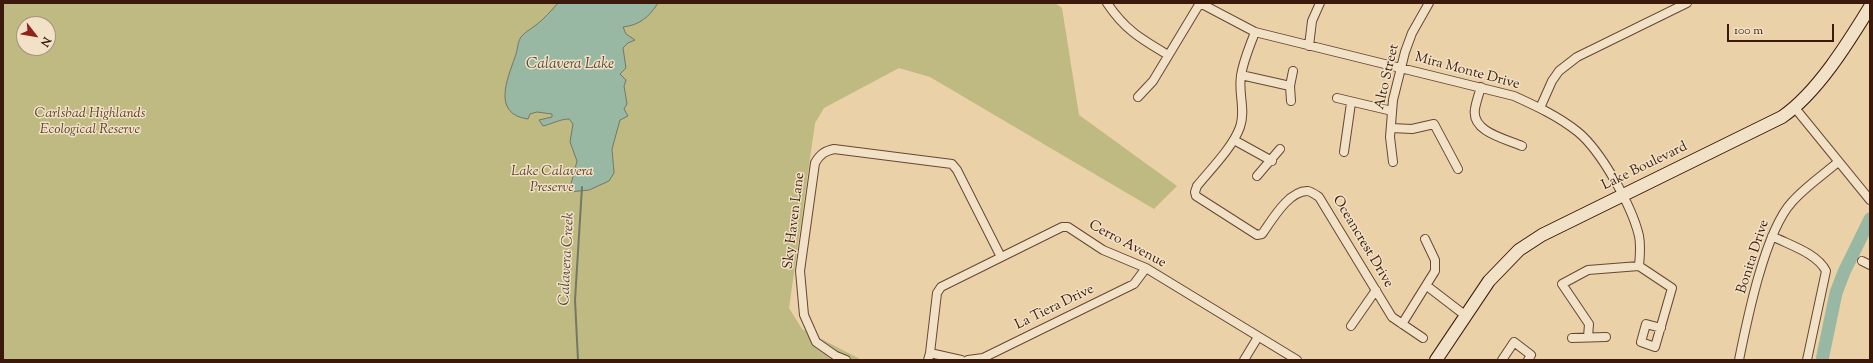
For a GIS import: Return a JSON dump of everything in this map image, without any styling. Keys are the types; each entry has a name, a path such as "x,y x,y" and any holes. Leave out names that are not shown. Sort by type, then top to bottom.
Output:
{"main road":[{"name":"Lake Boulevard","path":"1436,360 1488,281 1519,250 1542,235 1782,117 1795,108 1821,80 1870,6"}],"street":[{"path":"1107,3 1117,19 1134,34 1168,55"},
{"path":"1138,97 1153,81 1200,3"},
{"name":"Mira Monte Drive","path":"1200,3 1255,32 1514,96 1552,114 1588,141 1602,158 1636,224 1641,253 1639,266"},
{"path":"1309,46 1312,21 1320,3"},
{"name":"Alto Street","path":"1394,162 1390,137 1392,111 1401,68 1412,33 1429,3"},
{"path":"1540,108 1552,81 1559,72 1577,57 1687,3"},
{"path":"1255,32 1241,75 1240,91 1243,117 1240,128 1234,140 1272,161"},
{"path":"1291,101 1290,86 1293,71"},
{"path":"1241,75 1290,86"},
{"path":"1481,88 1474,110 1476,122 1481,128 1522,146"},
{"path":"1337,98 1351,103 1392,111"},
{"path":"1344,152 1351,103"},
{"path":"1795,108 1870,200"},
{"path":"1391,128 1412,129 1434,124 1458,169"},
{"name":"Oceancrest Drive","path":"1234,140 1197,186 1195,192 1196,196 1256,235 1260,234 1286,201 1302,191 1310,191 1319,197 1392,317 1423,338"},
{"name":"Sky Haven Lane","path":"846,360 836,356 816,342 804,315 800,271 815,163 818,157 826,151 834,149 952,164 957,170 1001,257"},
{"path":"1258,176 1272,161 1280,149"},
{"name":"Bonita Drive","path":"1739,360 1754,293 1772,236 1780,217 1792,202 1838,162"},
{"name":"Cerro Avenue","path":"929,357 937,293 941,287 1062,226 1068,227 1103,250 1146,268 1297,360"},
{"path":"1772,236 1815,258 1822,263 1826,271 1807,360"},
{"path":"1402,324 1435,271 1435,260 1425,239"},
{"path":"1588,337 1588,324 1562,284 1588,270 1639,266 1672,288 1660,328"},
{"name":"La Tiera Drive","path":"968,360 983,358 1134,284 1146,268"},
{"path":"1427,286 1466,316"},
{"path":"1351,326 1376,290"},
{"path":"1244,360 1258,336"},
{"path":"1572,338 1606,337"},
{"path":"1502,360 1514,342 1531,355 1528,360"},
{"path":"929,357 961,360"}],"green space":[{"name":"Lake Calavera Preserve","path":"3,3 1055,3 1062,8 1079,115 1177,186 1154,209 930,77 899,68 824,108 815,123 789,308 802,329 862,360 3,360"}],"water":[{"name":"Calavera Lake","path":"558,3 658,3 644,20 623,27 626,34 635,40 628,43 623,48 626,68 620,74 626,80 624,86 627,104 624,109 628,116 620,120 612,149 614,173 609,181 589,190 569,192 577,161 570,142 573,124 569,119 543,126 539,120 552,117 552,114 537,112 530,114 528,119 517,116 510,110 506,103 506,85 521,37 545,18"}],"waterway":[{"name":"Calavera Creek","path":"578,360 575,300 582,187"},
{"path":"1822,360 1836,293 1844,272 1870,219"}],"park label":[{"name":"Carlsbad Highlands Ecological Reserve","path":"90,124"}]}
